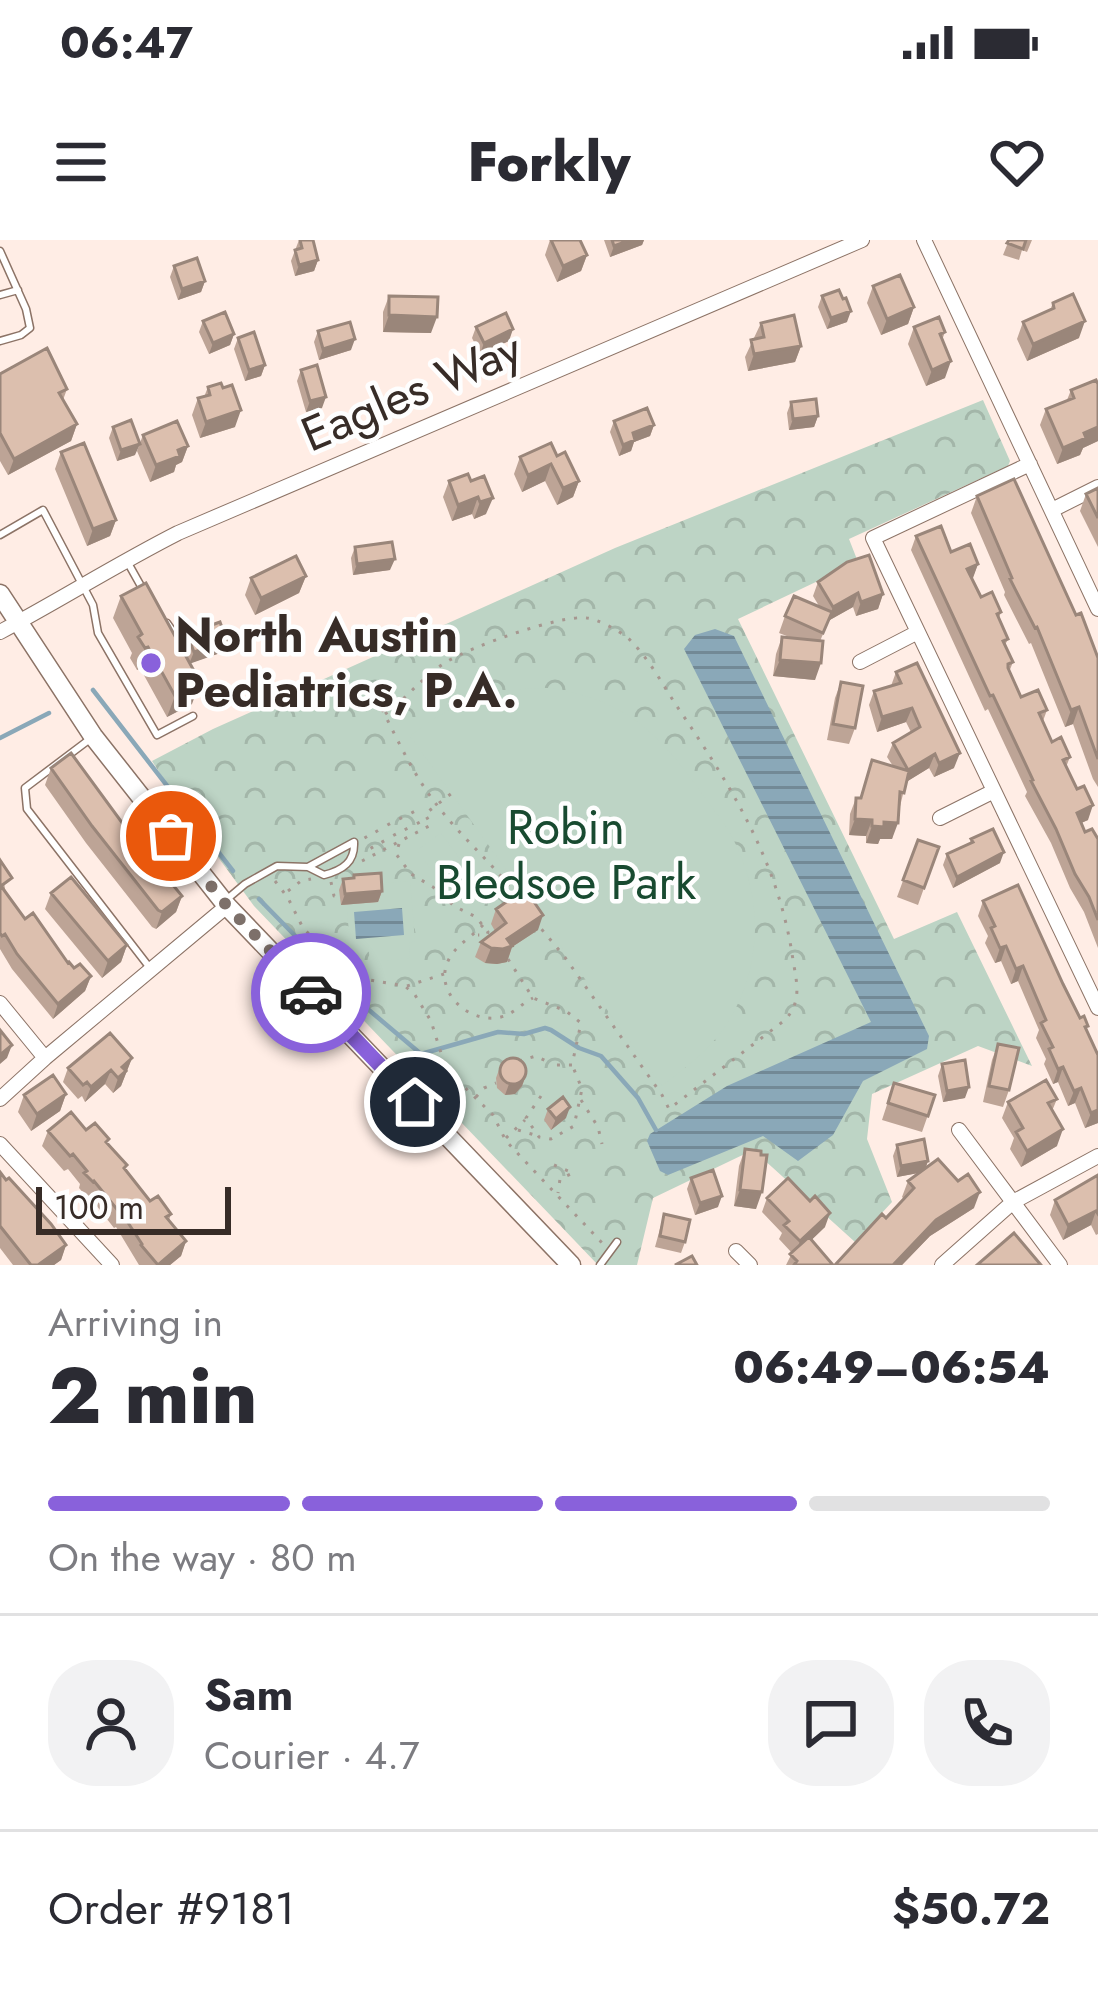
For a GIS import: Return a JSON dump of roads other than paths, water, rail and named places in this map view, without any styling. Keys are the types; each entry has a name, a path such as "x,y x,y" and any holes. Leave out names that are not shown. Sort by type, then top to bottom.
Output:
{"main road":[{"path":"0,594 93,736 225,904 572,1265"}],"street":[{"name":"Eagles Way","path":"0,632 178,533 862,240"},
{"path":"924,240 1098,609"},
{"path":"1030,464 873,538 1098,1008"},
{"path":"1052,510 1098,487"},
{"path":"860,662 918,632"},
{"path":"940,818 994,791"},
{"path":"0,1100 225,904"},
{"path":"0,1003 45,1058"},
{"path":"958,1130 1060,1265"},
{"path":"0,1144 112,1265"},
{"path":"942,1265 1012,1202 1098,1156"},
{"path":"736,1251 750,1265"}],"lane":[{"path":"0,251 26,309 29,328 0,341"},
{"path":"0,295 18,290"},
{"path":"0,535 43,509 93,605 98,633 157,735 193,716"},
{"path":"126,560 152,601"},
{"path":"163,617 176,636"},
{"path":"93,736 25,788 27,809 152,969"},
{"path":"225,904 245,884 277,866 308,867 324,874 348,864 353,842 308,867"},
{"path":"600,1265 617,1242"}],"water":[{"path":"715,629 734,636 929,1036 927,1049 863,1081 833,1135 798,1161 763,1136 668,1175 660,1171 647,1141 650,1134 727,1086 871,1022 684,649 695,635"},
{"path":"402,908 404,935 356,939 354,912"}],"waterway":[{"path":"93,690 233,871"},
{"path":"0,738 49,713"},
{"path":"259,899 363,1005 421,1054 498,1032 524,1034 545,1028 601,1056 638,1098 656,1130"}],"place":[{"name":"North Austin Pediatrics, P.A.","path":"151,663"}],"park label":[{"name":"Robin Bledsoe Park","path":"566,854"}]}
